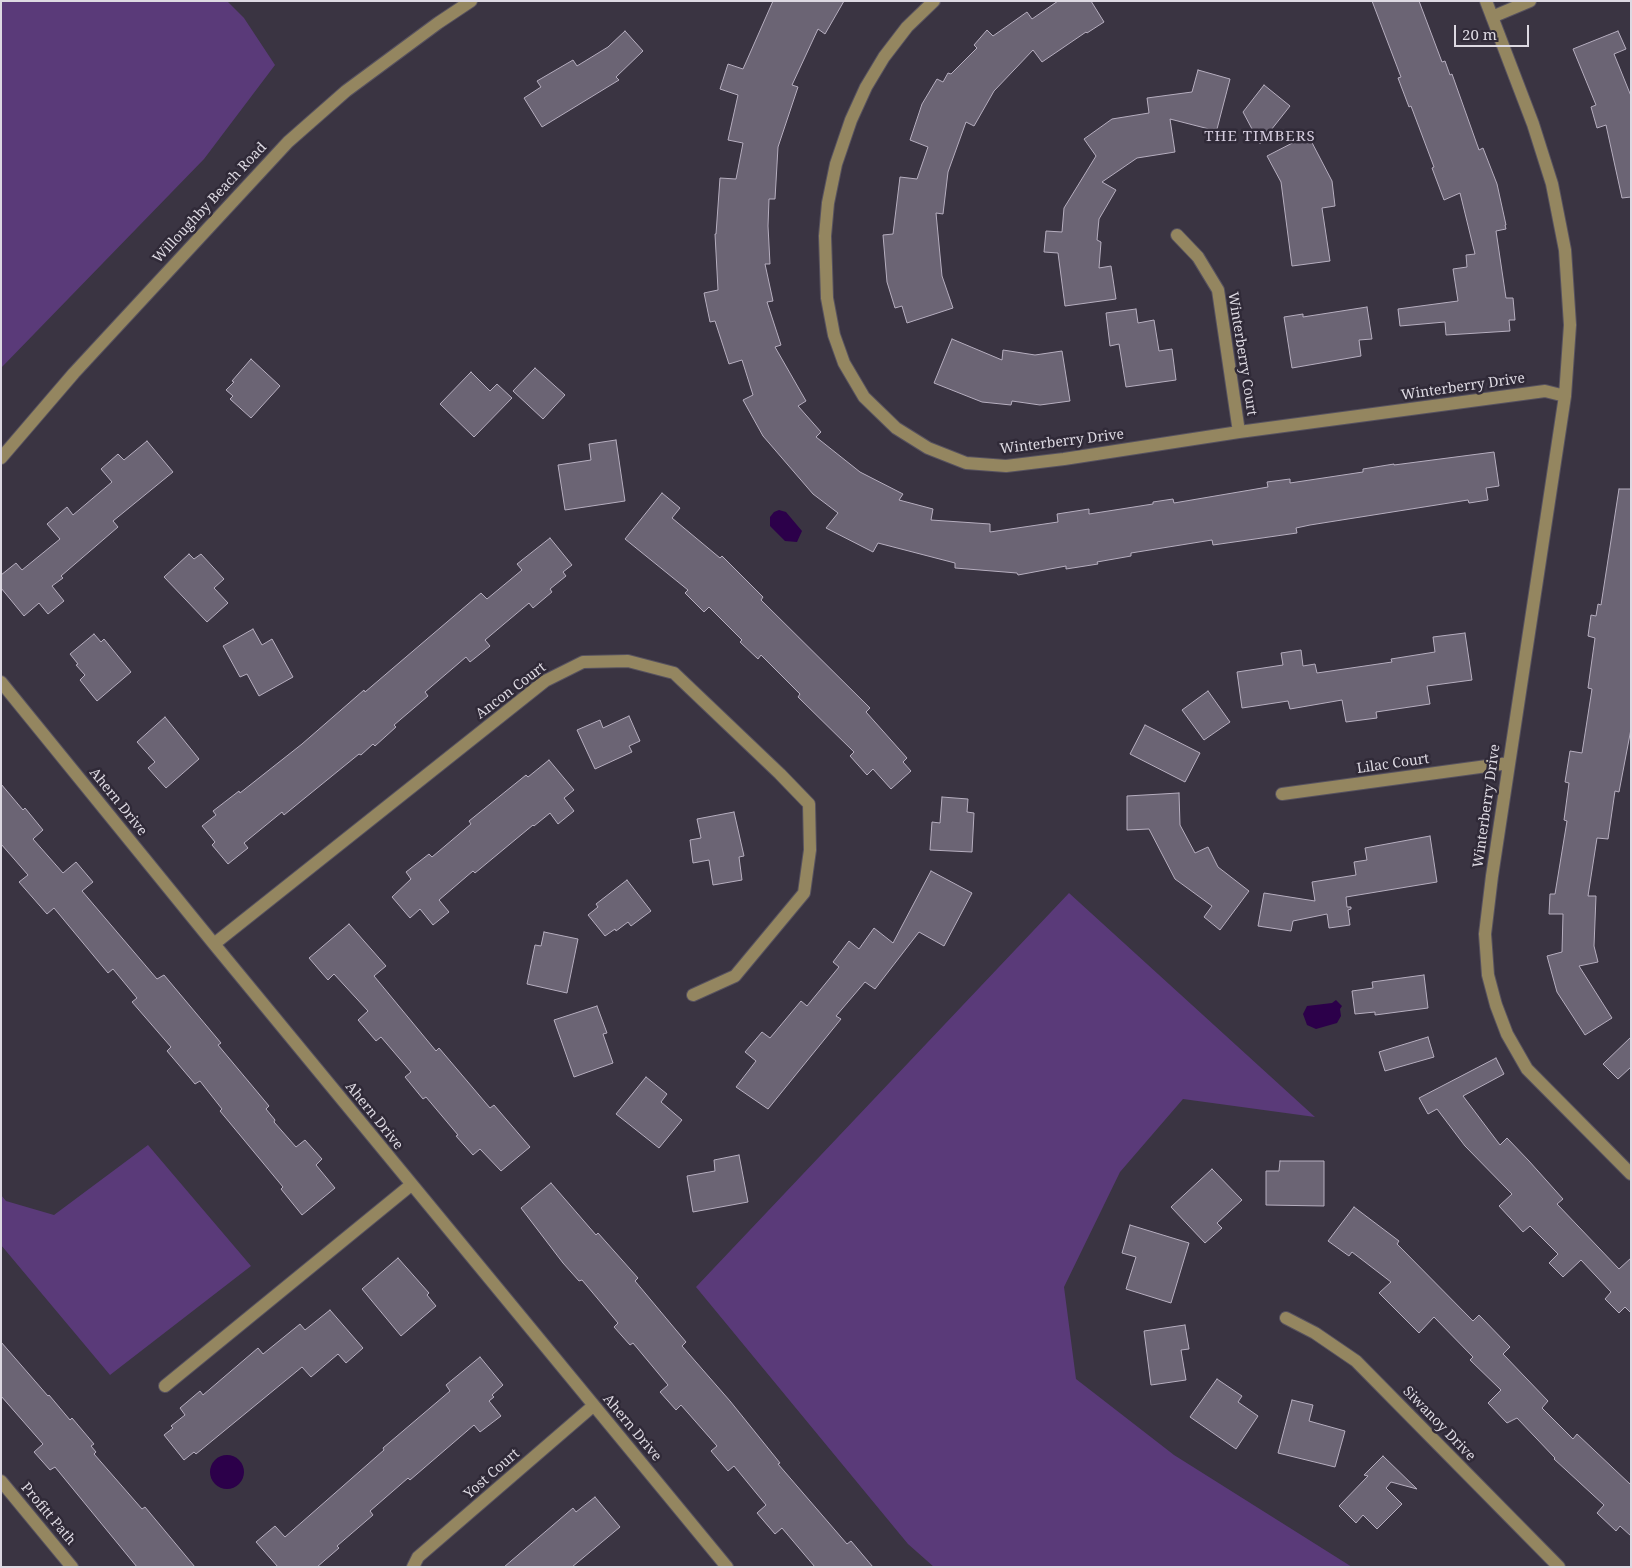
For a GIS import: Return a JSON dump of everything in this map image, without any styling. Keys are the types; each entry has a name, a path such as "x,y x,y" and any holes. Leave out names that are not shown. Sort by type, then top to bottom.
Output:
{"street":[{"name":"Willoughby Beach Road","path":"1,458 74,373 288,142 346,91 471,1"},
{"name":"Winterberry Drive","path":"934,1 907,27 884,57 866,87 851,120 836,164 828,203 825,236 828,298 834,335 844,363 864,397 896,428 928,448 966,463 1006,466 1239,432 1545,391 1565,396"},
{"name":"Winterberry Drive","path":"1486,1 1534,124 1552,184 1564,241 1570,325 1565,396 1485,934 1488,975 1496,1005 1507,1034 1527,1069 1631,1174"},
{"path":"1492,17 1530,1"},
{"name":"Winterberry Court","path":"1177,235 1198,257 1218,290 1239,432"},
{"name":"Ancon Court","path":"214,944 545,680 583,662 628,661 674,673 809,804 810,850 804,893 735,976 692,995"},
{"name":"Ahern Drive","path":"1,682 411,1185 727,1567"},
{"name":"Lilac Court","path":"1282,794 1509,763"},
{"path":"165,1386 411,1185"},
{"name":"Siwanoy Drive","path":"1286,1318 1315,1333 1356,1361 1559,1567"},
{"name":"Yost Court","path":"413,1567 418,1557 593,1406"},
{"name":"Profitt Path","path":"1,1481 72,1567"}],"shaded area":[{"path":"1,1 227,1 244,18 275,65 204,159 1,368"},
{"path":"779,510 786,512 802,531 797,542 785,541 770,526 770,517"},
{"path":"1069,893 1315,1117 1183,1099 1120,1172 1064,1287 1076,1379 1174,1455 1352,1567 934,1567 908,1544 696,1287"},
{"path":"1336,1000 1342,1006 1340,1009 1341,1016 1337,1023 1316,1029 1307,1025 1303,1014 1307,1006 1332,1003"},
{"path":"148,1145 251,1266 110,1375 1,1245 1,1195 6,1201 54,1215"},
{"path":"227,1455 239,1460 244,1472 239,1484 227,1489 215,1484 210,1472 215,1460"}],"building":[{"path":"773,1 844,1 825,34 818,29 792,85 798,87 778,147 775,199 769,199 770,264 765,264 773,301 767,302 781,345 775,347 806,401 798,406 821,432 816,437 860,472 903,494 899,500 933,509 931,520 990,524 990,532 1058,522 1057,514 1089,509 1089,514 1173,499 1174,503 1268,487 1267,482 1290,479 1290,483 1363,472 1363,469 1394,464 1494,452 1499,486 1486,488 1488,500 1469,503 1468,500 1310,525 1296,528 1297,533 1213,545 1212,540 1131,553 1131,556 1097,562 1098,564 1066,569 1066,566 1018,575 1017,573 955,568 955,563 878,543 873,552 826,528 838,513 813,494 763,436 743,400 753,395 742,360 729,364 715,321 710,322 704,293 718,290 715,234 720,178 736,179 743,143 728,140 738,95 720,89 728,64 743,69"},
{"path":"1058,1 1091,1 1104,22 1042,62 1033,50 994,91 974,126 966,122 948,172 943,214 936,213 942,276 953,308 907,323 902,306 895,308 887,282 883,235 893,234 900,177 917,179 928,147 910,140 922,104 937,79 943,82 948,73 951,74 977,48 974,45 987,30 993,36 1027,12 1032,19"},
{"path":"1372,1 1419,1 1442,62 1445,61 1450,75 1452,74 1479,150 1483,148 1497,184 1506,225 1506,229 1496,231 1506,298 1513,298 1515,320 1509,320 1510,331 1446,335 1445,322 1400,326 1398,309 1458,301 1453,269 1467,267 1466,255 1475,254 1460,193 1444,200 1432,168 1434,167 1411,106 1409,107 1398,78 1401,77"},
{"path":"625,31 643,51 616,77 619,80 542,127 524,98 541,87 537,81 573,60 577,66 608,47"},
{"path":"1618,31 1626,49 1614,54 1631,96 1631,197 1622,198 1606,125 1597,128 1591,107 1596,105 1573,49"},
{"path":"1198,70 1230,79 1217,129 1209,129 1170,119 1175,152 1137,158 1102,182 1116,190 1099,219 1097,240 1101,242 1099,268 1111,266 1116,299 1065,306 1058,253 1044,252 1046,231 1062,232 1064,208 1096,156 1084,139 1112,119 1149,113 1147,98 1192,92"},
{"path":"1264,85 1290,106 1260,144 1243,112"},
{"path":"1308,135 1332,181 1335,206 1322,208 1330,261 1292,266 1281,182 1267,156"},
{"path":"1367,307 1372,339 1359,340 1361,356 1292,368 1284,317 1303,314 1303,317"},
{"path":"1136,309 1138,323 1154,320 1159,351 1172,349 1176,380 1126,387 1119,344 1110,346 1106,313"},
{"path":"952,339 1002,360 1003,350 1035,355 1062,351 1070,401 1040,405 1012,401 1011,405 982,402 934,383"},
{"path":"251,359 280,386 251,418 230,399 233,396 226,390"},
{"path":"535,368 565,395 543,419 513,391"},
{"path":"471,372 490,391 497,384 512,398 474,437 440,404"},
{"path":"616,440 625,501 565,510 558,465 591,460 589,444"},
{"path":"147,441 173,472 113,521 118,527 52,586 64,601 48,614 39,603 24,616 1,588 1,575 16,563 22,570 60,539 47,524 67,507 73,515 112,482 101,469 118,454 124,460"},
{"path":"1619,489 1631,489 1631,729 1619,792 1615,791 1608,839 1597,838 1588,896 1596,896 1594,946 1598,962 1579,966 1612,1018 1585,1035 1557,992 1547,956 1562,952 1563,914 1549,914 1550,894 1555,894 1567,821 1564,820 1569,783 1565,782 1570,751 1582,753 1592,689 1588,688 1595,638 1588,636 1591,615 1596,616 1598,604 1601,605"},
{"path":"662,493 680,508 672,518 720,558 722,556 763,597 761,600 870,708 866,712 907,758 903,762 911,771 891,789 873,769 867,775 850,756 854,752 798,697 800,694 761,655 758,659 709,607 704,612 685,593 688,590 625,539"},
{"path":"550,538 572,565 563,572 566,576 550,589 552,592 533,608 529,603 485,640 490,646 470,662 466,657 425,692 428,696 394,725 396,727 375,746 373,744 361,755 359,754 284,815 282,812 244,843 248,848 228,864 212,845 215,842 202,826 216,815 213,811 239,791 240,793 302,744 481,593 487,599 522,570 517,564"},
{"path":"189,554 194,559 201,554 224,579 214,588 228,603 207,622 164,577"},
{"path":"253,629 262,645 272,639 293,677 259,696 247,674 240,677 223,646"},
{"path":"1465,633 1472,680 1427,686 1430,704 1376,712 1377,718 1346,722 1342,700 1290,709 1288,701 1242,708 1237,672 1283,665 1281,653 1301,650 1303,666 1315,664 1317,673 1392,662 1391,659 1435,652 1433,637"},
{"path":"94,634 101,642 104,639 131,672 97,701 80,680 85,675 76,665 78,664 70,654"},
{"path":"1208,691 1230,722 1204,740 1182,710"},
{"path":"629,716 640,741 629,746 632,752 595,769 577,730 600,720 603,728"},
{"path":"165,717 199,759 166,788 148,768 155,762 137,742"},
{"path":"1145,725 1200,753 1185,782 1130,754"},
{"path":"549,760 574,790 564,798 574,811 558,824 550,813 475,873 473,871 439,900 449,912 433,925 420,909 410,918 392,897 411,879 406,872 429,854 432,857 471,824 469,821 526,775 528,777"},
{"path":"1,784 23,810 25,808 43,830 33,839 63,873 76,862 93,882 82,891 157,979 164,975 221,1043 218,1045 269,1106 266,1109 275,1120 274,1122 296,1147 305,1140 322,1159 316,1165 335,1188 302,1215 281,1189 283,1187 220,1111 222,1109 200,1081 195,1084 167,1051 171,1047 132,1002 137,998 113,969 108,973 54,908 47,914 19,882 28,875 1,844"},
{"path":"1179,793 1180,825 1195,853 1208,847 1218,867 1249,891 1220,930 1204,917 1212,906 1175,879 1149,829 1127,830 1127,796"},
{"path":"942,797 968,799 967,812 974,813 972,852 930,850 932,822 940,823"},
{"path":"734,812 744,856 739,857 742,880 713,885 709,860 693,863 690,840 701,838 697,819"},
{"path":"1430,836 1437,882 1346,897 1347,907 1351,907 1348,910 1350,925 1329,928 1327,914 1293,921 1291,931 1258,926 1264,893 1315,901 1312,882 1356,875 1354,862 1367,860 1365,848"},
{"path":"931,871 972,893 944,946 919,932 875,989 865,982 836,1016 841,1019 768,1109 736,1087 756,1061 745,1052 762,1032 770,1038 801,1001 807,1006 839,967 833,962 849,941 859,949 874,928 893,943"},
{"path":"627,880 651,911 631,926 628,922 605,936 588,915 598,907 596,904"},
{"path":"349,924 386,966 374,976 436,1051 439,1048 490,1108 494,1105 530,1147 501,1171 480,1149 473,1155 426,1097 423,1099 405,1077 411,1072 381,1037 376,1041 358,1020 368,1011 334,974 328,980 309,958"},
{"path":"544,932 578,939 567,993 527,984 535,945 541,946"},
{"path":"1424,975 1428,1008 1375,1015 1375,1012 1355,1014 1352,991 1373,988 1372,982"},
{"path":"597,1006 607,1033 603,1034 613,1063 574,1077 554,1020"},
{"path":"1428,1037 1434,1057 1385,1071 1379,1052"},
{"path":"1631,1037 1631,1067 1618,1079 1603,1064"},
{"path":"1496,1058 1504,1074 1463,1096 1500,1145 1507,1138 1529,1161 1563,1199 1557,1204 1619,1269 1631,1258 1631,1313 1625,1307 1619,1313 1605,1299 1611,1292 1581,1260 1563,1277 1549,1263 1558,1254 1530,1226 1523,1232 1499,1206 1512,1194 1465,1146 1437,1109 1428,1114 1419,1098"},
{"path":"646,1077 667,1094 661,1102 682,1120 659,1148 616,1114"},
{"path":"739,1155 748,1202 693,1212 687,1176 715,1171 714,1160"},
{"path":"1280,1161 1324,1161 1324,1206 1266,1205 1266,1171 1279,1171"},
{"path":"1212,1169 1242,1200 1217,1223 1222,1228 1205,1243 1171,1207"},
{"path":"551,1183 596,1235 598,1233 638,1278 635,1281 686,1342 682,1346 730,1401 780,1463 778,1464 847,1544 851,1541 873,1567 815,1567 782,1528 775,1534 757,1513 766,1505 734,1466 728,1471 711,1451 717,1446 681,1405 676,1410 660,1392 668,1385 633,1343 630,1345 614,1327 618,1323 582,1280 579,1281 563,1263 521,1208"},
{"path":"1354,1207 1399,1241 1397,1244 1473,1321 1479,1315 1510,1347 1503,1354 1548,1401 1542,1408 1573,1439 1577,1434 1631,1485 1631,1536 1620,1526 1616,1531 1597,1513 1604,1505 1554,1459 1517,1418 1507,1423 1488,1403 1501,1390 1470,1360 1473,1357 1434,1317 1419,1333 1379,1293 1391,1282 1352,1252 1349,1256 1328,1241"},
{"path":"1130,1225 1189,1243 1171,1303 1126,1289 1136,1257 1122,1253"},
{"path":"398,1258 429,1293 427,1295 436,1306 401,1336 362,1289"},
{"path":"330,1310 363,1348 346,1363 338,1354 311,1377 302,1367 196,1454 194,1452 184,1460 164,1435 173,1428 171,1426 185,1415 180,1408 200,1391 203,1395 258,1348 263,1354 300,1324 305,1330"},
{"path":"1185,1325 1189,1349 1181,1350 1186,1380 1151,1385 1144,1331"},
{"path":"1,1342 70,1420 72,1418 94,1444 91,1446 96,1452 94,1454 142,1509 145,1507 195,1567 137,1567 55,1467 50,1470 34,1452 43,1444 1,1396"},
{"path":"480,1357 503,1385 492,1395 494,1397 489,1401 501,1416 480,1432 474,1425 410,1480 408,1478 370,1511 373,1515 337,1546 339,1548 317,1567 278,1567 256,1542 275,1526 285,1537 384,1450 383,1448 450,1391 446,1385"},
{"path":"1217,1379 1242,1396 1238,1402 1258,1416 1236,1449 1190,1417"},
{"path":"1292,1400 1313,1405 1309,1421 1345,1431 1335,1467 1278,1453"},
{"path":"1383,1456 1417,1489 1391,1482 1386,1488 1402,1504 1377,1529 1363,1515 1356,1523 1339,1506 1368,1476 1364,1475"},
{"path":"595,1497 620,1527 572,1567 504,1567 573,1508 576,1512"}],"district":[{"name":"THE TIMBERS","path":"1260,137"}]}
